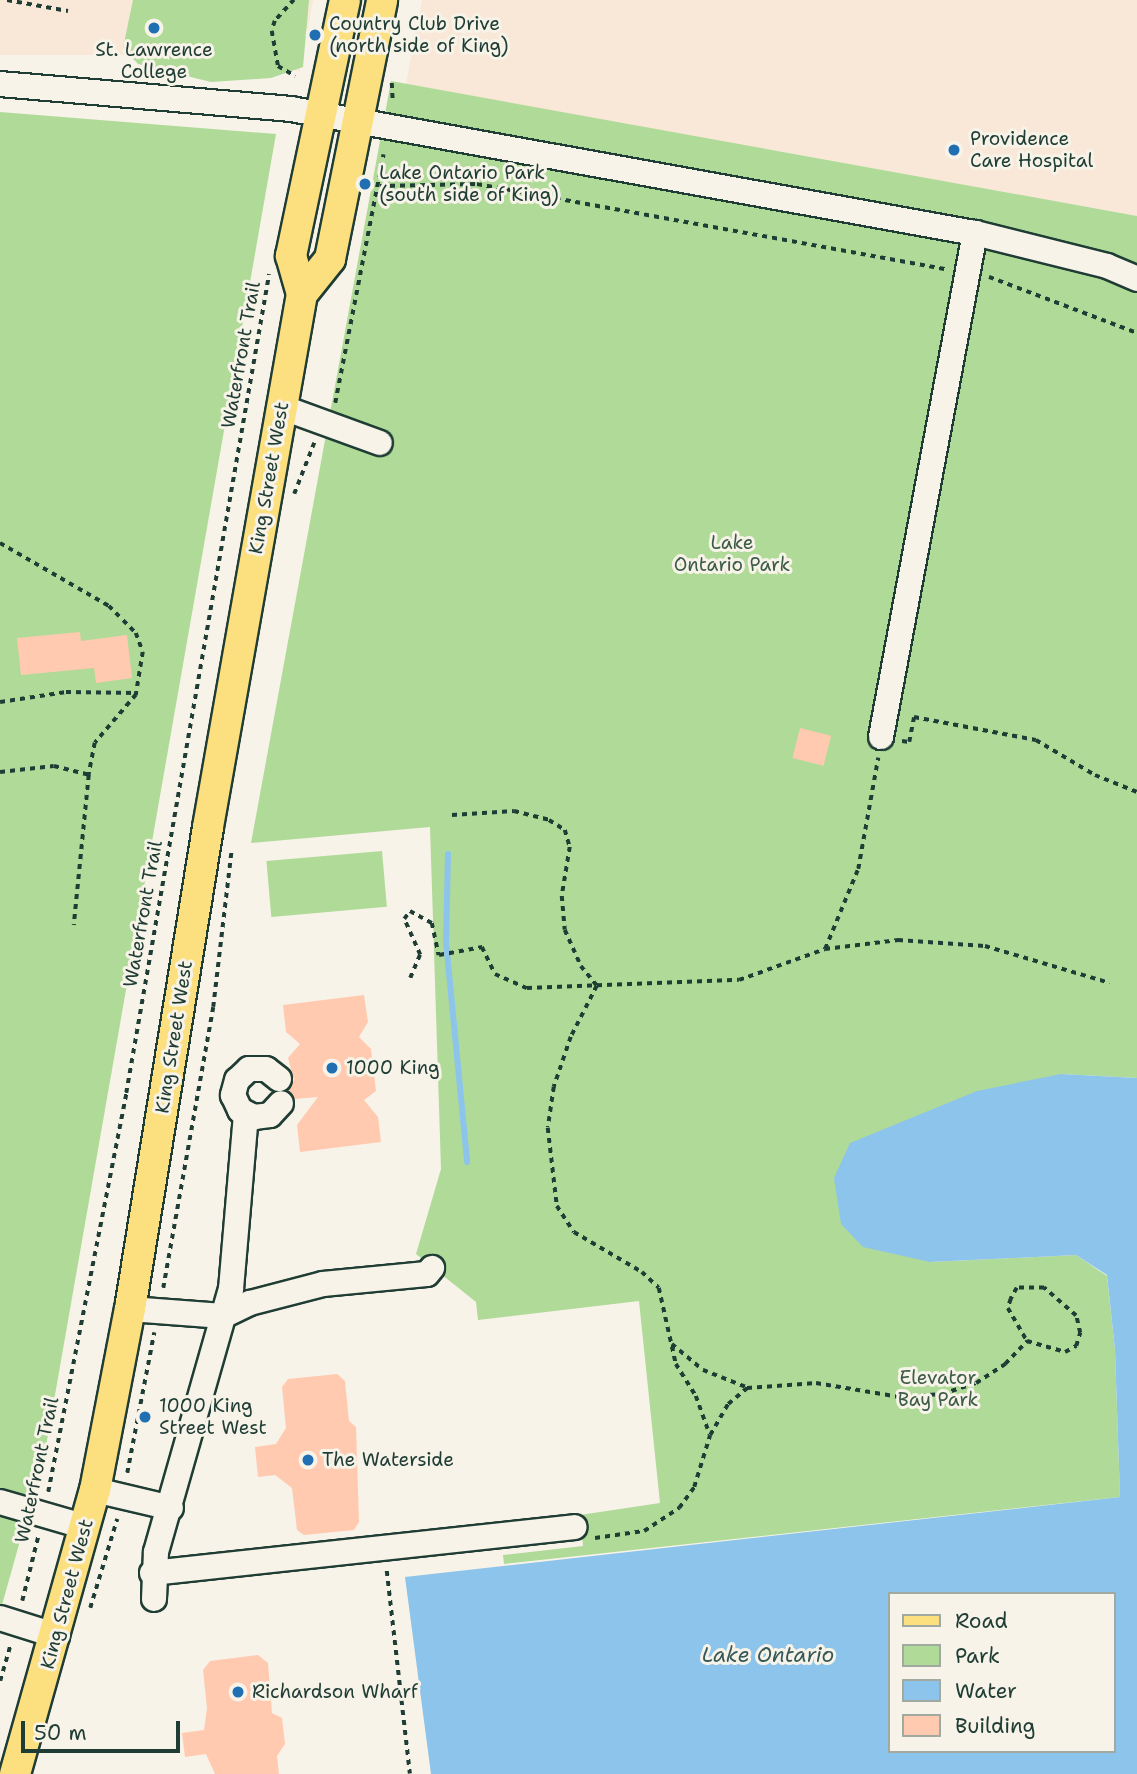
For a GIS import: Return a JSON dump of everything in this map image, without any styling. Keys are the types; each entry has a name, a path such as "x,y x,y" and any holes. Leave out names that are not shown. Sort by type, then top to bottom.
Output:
{"main road":[{"name":"King Street West","path":"15,1774 57,1636 86,1527 109,1494 144,1311 281,407 302,294 291,256 345,0"},
{"name":"King Street West","path":"302,294 330,259 382,0"}],"street":[{"path":"0,84 319,114 975,233 1107,266 1137,279"},
{"path":"881,737 975,233"},
{"path":"281,407 380,443"},
{"path":"154,1599 152,1573 231,1289 246,1115 233,1095 242,1074 265,1069 280,1091 262,1118 246,1115"},
{"path":"144,1311 223,1316 250,1303 323,1284 427,1275 432,1268"},
{"path":"109,1494 171,1508"},
{"path":"0,1502 45,1511 86,1527"},
{"path":"152,1573 583,1533"},
{"path":"8,1621 57,1636"}],"path":[{"path":"7,0 68,11"},
{"path":"294,0 275,20 272,31 278,66 295,76"},
{"path":"294,496 310,449 330,424 383,155"},
{"path":"380,186 477,184 968,272 1010,282 1137,332"},
{"name":"Waterfront Trail","path":"0,1681 8,1621 45,1511 126,1093 270,270"},
{"path":"0,543 109,606 136,633 143,652 137,693 96,743 89,775 74,925"},
{"path":"0,702 66,692 137,693"},
{"path":"825,949 858,869 881,737 909,742 914,717 1036,740 1095,775 1137,792"},
{"path":"0,772 54,766 89,775"},
{"path":"452,815 514,811 549,820 565,830 570,847 562,896 565,930 581,966 597,986"},
{"path":"87,1620 144,1311 213,1007 232,850"},
{"path":"410,978 421,955 406,925 407,912 432,923 439,955 482,947 490,968 516,986 597,986 739,979 825,949 898,940 985,946 1110,983"},
{"path":"597,986 570,1037 554,1087 548,1128 552,1189 564,1222 574,1232 642,1272 659,1288 676,1364 696,1396 710,1434"},
{"path":"1017,1288 1044,1288 1076,1316 1080,1334 1076,1346 1065,1352 1027,1341 1008,1308 1017,1288"},
{"path":"671,1342 703,1370 747,1388 792,1381 900,1397 942,1394 976,1382 1005,1364 1027,1341"},
{"path":"583,1533 644,1531 662,1523 694,1487 710,1434 728,1404 747,1388"},
{"path":"387,1563 410,1774"}],"shaded area":[{"name":"St. Lawrence College","path":"0,0 313,0 300,71 190,55 0,55"},
{"name":"Providence Care Hospital","path":"422,0 1137,0 1137,216 406,84"}],"green space":[{"name":"St. Lawrence College","path":"133,0 309,0 303,67 271,78 211,82 138,64 123,48"},
{"name":"Lake Ontario Park","path":"391,81 1137,216 1137,1078 1061,1074 930,1262 1076,1255 1107,1276 1115,1350 1120,1497 504,1564 503,1555 583,1546 580,1515 660,1503 639,1301 478,1320 476,1302 416,1254 441,1169 430,827 251,843"},
{"path":"0,112 276,134 45,1452 0,1612"},
{"path":"382,851 387,907 271,917 266,861"}],"water":[{"name":"Lake Ontario","path":"1061,1074 1137,1078 1137,1774 431,1774 405,1577 1120,1497 1115,1350 1107,1275 1076,1255 930,1262 863,1247 841,1224 834,1178 850,1143 977,1091"}],"building":[{"path":"80,632 81,641 127,635 132,678 96,683 94,668 21,675 17,638"},
{"path":"800,728 831,736 824,766 793,758"},
{"name":"1000 King","path":"364,995 368,1022 359,1037 371,1049 376,1091 364,1100 378,1117 381,1142 300,1152 297,1125 318,1097 295,1099 288,1090 294,1080 288,1058 300,1044 286,1032 283,1005"},
{"name":"The Waterside","path":"337,1374 345,1381 349,1421 356,1427 359,1522 354,1530 304,1535 297,1530 292,1488 275,1475 258,1477 255,1447 276,1444 286,1428 282,1387 288,1379"},
{"name":"Richardson Wharf","path":"258,1655 268,1663 272,1713 282,1718 285,1744 277,1756 279,1774 215,1774 206,1754 185,1757 182,1733 204,1730 207,1708 203,1670 210,1661"}],"waterway":[{"path":"448,854 446,942 467,1162"}],"place":[{"name":"St. Lawrence College","path":"154,28"},
{"name":"Country Club Drive (north side of King)","path":"315,35"},
{"name":"Providence Care Hospital","path":"954,150"},
{"name":"Lake Ontario Park (south side of King)","path":"365,184"},
{"name":"1000 King","path":"332,1068"},
{"name":"1000 King Street West","path":"145,1417"},
{"name":"The Waterside","path":"308,1460"},
{"name":"Richardson Wharf","path":"238,1692"}],"park label":[{"name":"Elevator Bay Park","path":"938,1389"}]}
